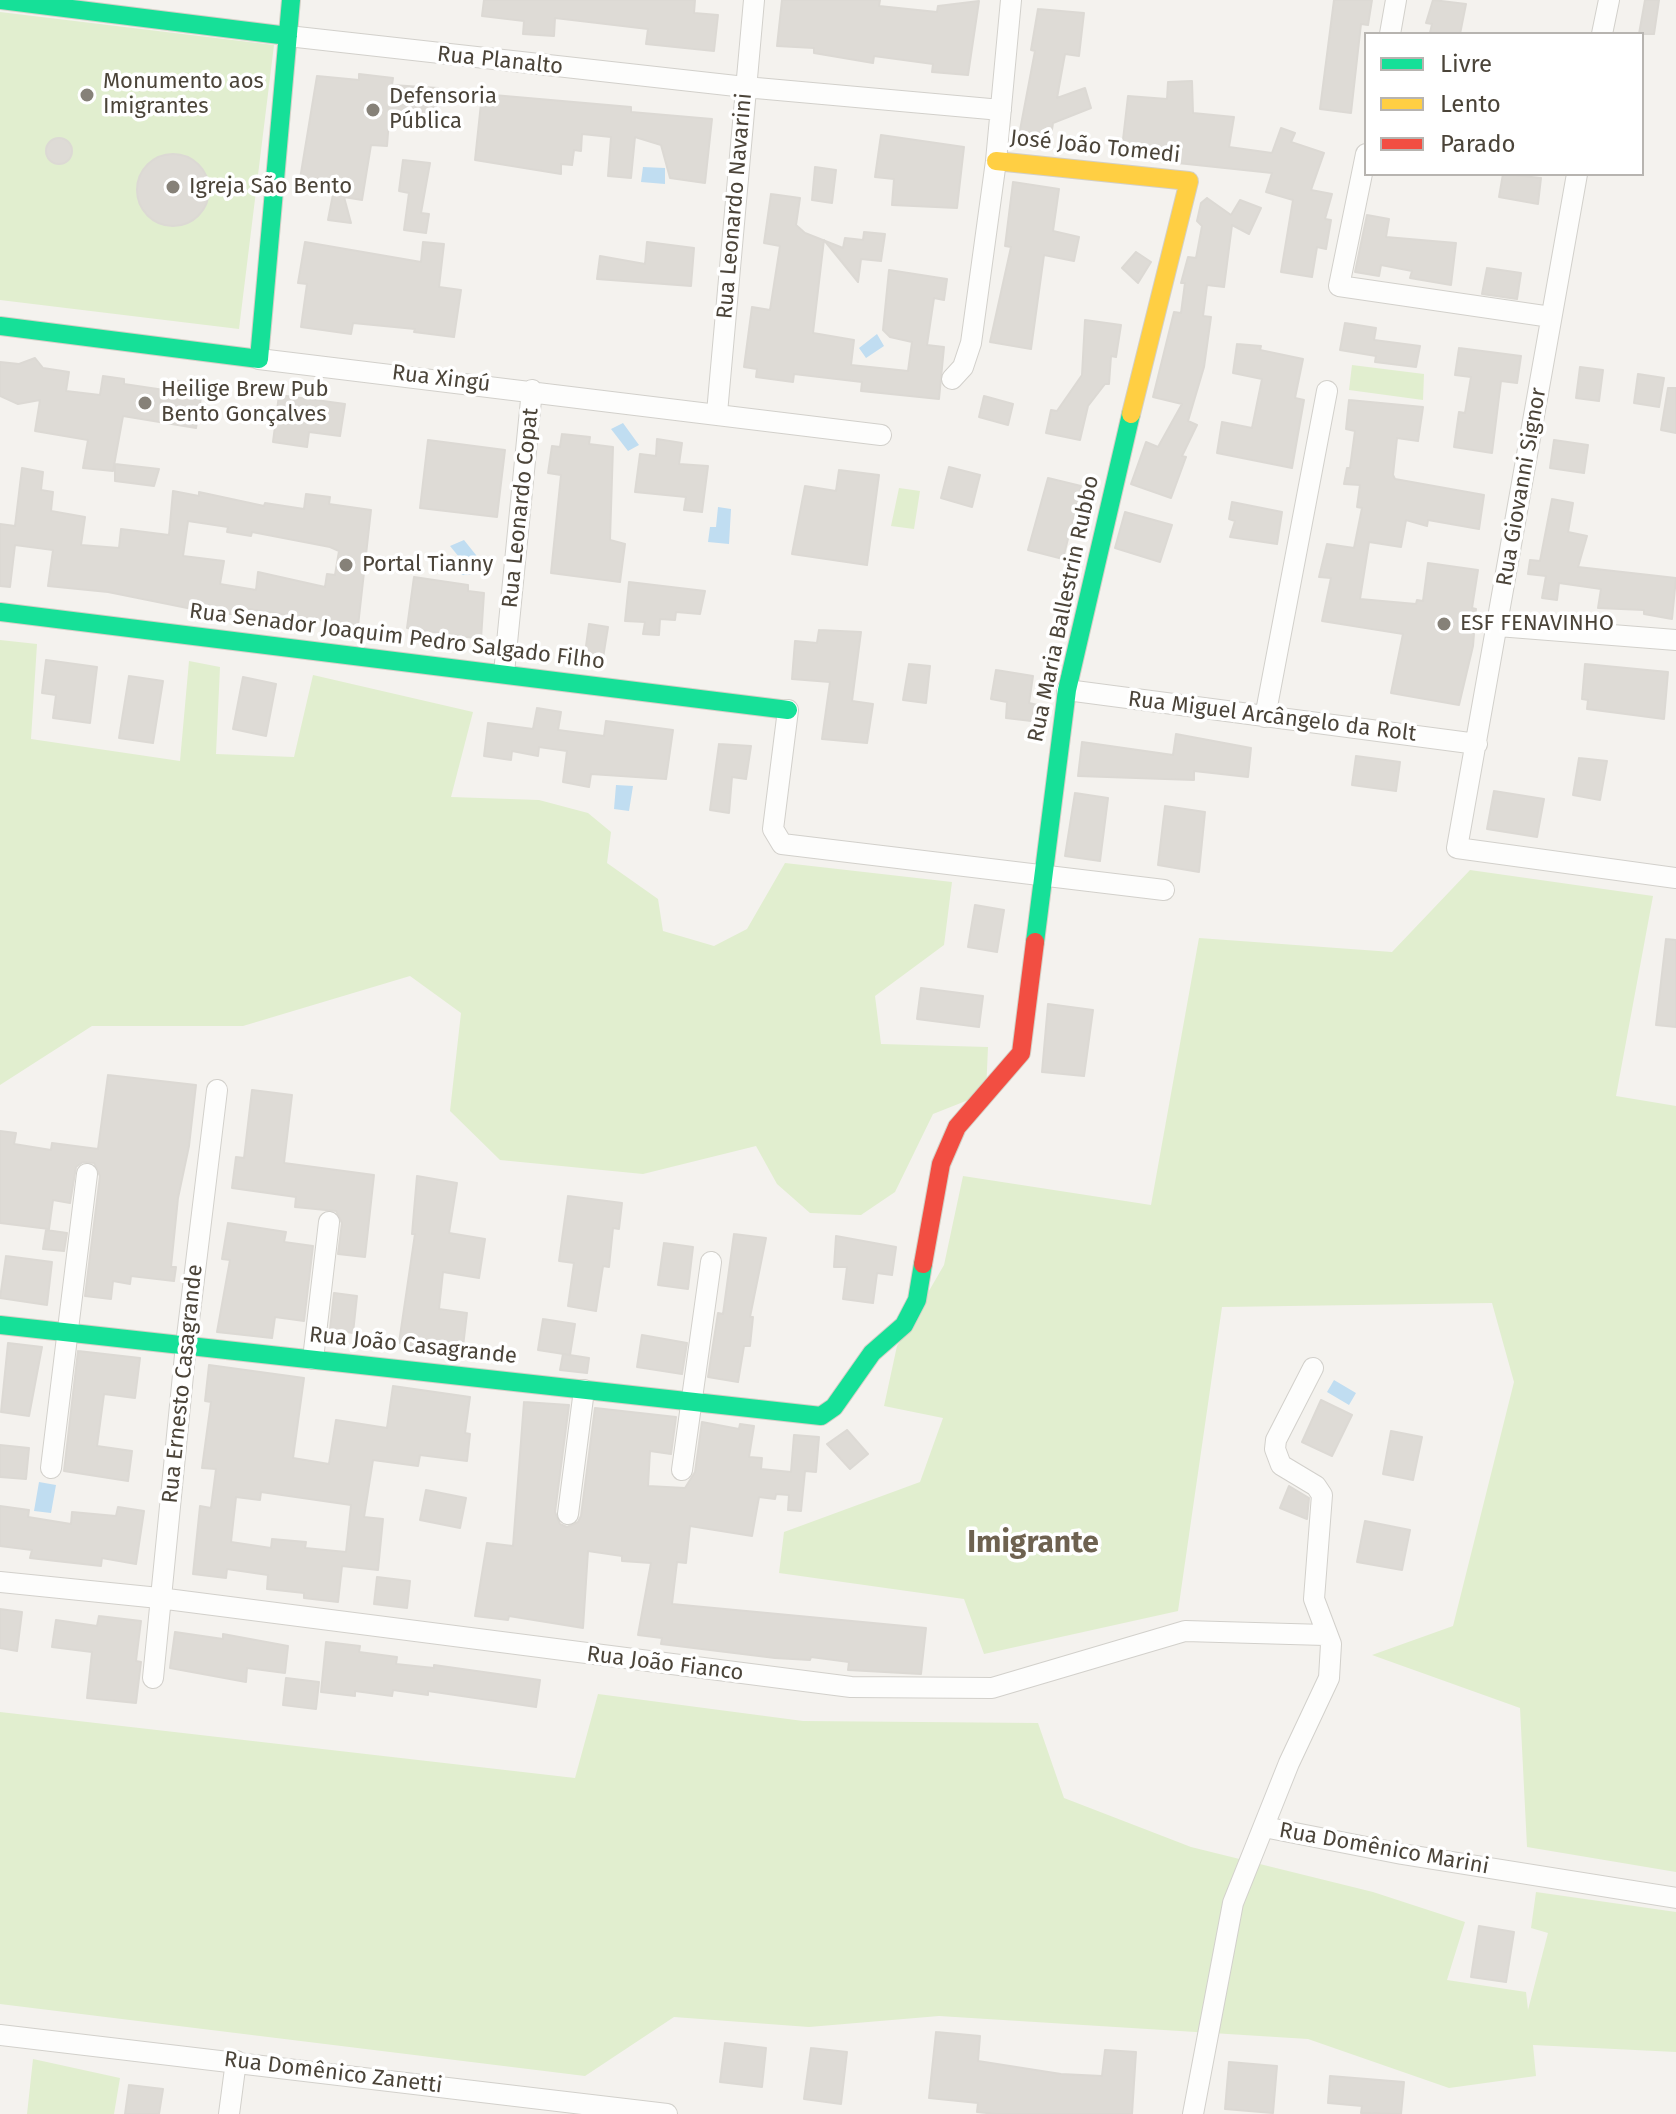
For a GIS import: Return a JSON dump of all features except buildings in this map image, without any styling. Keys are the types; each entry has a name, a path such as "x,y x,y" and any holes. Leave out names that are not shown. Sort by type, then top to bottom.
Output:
{"street":[{"name":"Rua Planalto","path":"0,0 745,87 1001,110"},
{"path":"259,359 291,0"},
{"name":"Rua Leonardo Navarini","path":"717,413 754,0"},
{"path":"952,379 963,367 971,343 996,161 1011,0"},
{"path":"1390,32 1396,0"},
{"path":"1602,32 1609,0"},
{"name":"José João Tomedi","path":"996,161 1189,181"},
{"path":"1364,164 1339,286 1551,317"},
{"name":"Rua Giovanni Signor","path":"1577,176 1457,848 1676,878"},
{"name":"Rua Maria Ballestrin Rubbo","path":"821,1416 834,1407 872,1353 910,1317 917,1300 941,1164 951,1139 957,1127 1021,1053 1040,877 1067,690 1096,555 1189,181"},
{"name":"Rua Xingú","path":"0,326 881,435"},
{"name":"Rua Leonardo Copat","path":"504,673 532,390"},
{"path":"1265,717 1327,391"},
{"name":"Rua Senador Joaquim Pedro Salgado Filho","path":"0,612 788,710"},
{"path":"1498,626 1676,640"},
{"name":"Rua Miguel Arcângelo da Rolt","path":"1067,690 1477,744"},
{"path":"788,710 773,829 782,844 1164,890"},
{"name":"Rua Ernesto Casagrande","path":"153,1678 186,1345 217,1090"},
{"path":"51,1468 87,1174"},
{"path":"313,1359 329,1222"},
{"path":"682,1470 711,1262"},
{"name":"Rua João Casagrande","path":"0,1325 821,1416"},
{"name":"Rua Domênico Marini","path":"1313,1368 1276,1440 1275,1449 1281,1465 1316,1486 1322,1495 1314,1599 1333,1657 1329,1678 1264,1827 1402,1854 1676,1898"},
{"path":"568,1514 584,1390"},
{"name":"Rua João Fianco","path":"0,1582 159,1598 851,1687 992,1688 1185,1631 1325,1635"},
{"path":"1193,2114 1233,1903 1264,1827"},
{"name":"Rua Domênico Zanetti","path":"0,2035 667,2114"},
{"path":"229,2114 236,2061"}],"green space":[{"path":"0,12 274,45 239,329 0,300"},
{"path":"1352,365 1424,374 1423,400 1349,390"},
{"path":"899,488 920,491 914,529 891,526"},
{"path":"0,640 37,644 31,739 180,761 189,661 220,667 216,754 294,757 313,675 473,712 451,797 539,800 588,813 611,832 607,863 658,899 663,931 714,946 747,929 785,863 952,882 944,945 875,996 881,1044 988,1047 986,1093 933,1114 895,1192 861,1215 810,1213 777,1184 756,1146 643,1174 500,1160 450,1111 461,1013 410,976 243,1026 92,1026 0,1085"},
{"path":"1470,870 1653,896 1616,1096 1676,1106 1676,1872 1527,1847 1520,1708 1372,1655 1453,1626 1514,1382 1492,1303 1222,1307 1178,1611 984,1654 964,1599 779,1573 784,1532 920,1482 943,1418 884,1406 897,1346 944,1265 963,1176 1151,1205 1199,938 1392,952"},
{"path":"598,1694 803,1721 1038,1723 1064,1798 1191,1847 1373,1892 1465,1922 1447,1980 1526,1992 1528,2010 1548,1933 1531,1928 1536,1892 1676,1912 1676,2052 1533,2045 1536,2076 1449,2088 1308,2039 939,2016 809,2027 674,2017 585,2076 0,2004 0,1712 575,1778"},
{"path":"33,2059 120,2078 114,2114 27,2114"}],"water":[{"path":"643,167 665,168 665,184 641,182"},
{"path":"877,334 884,346 866,358 859,348"},
{"path":"623,423 639,445 628,451 611,429"},
{"path":"718,507 731,509 729,544 708,542 710,527 716,527"},
{"path":"464,540 484,565 474,574 462,575 458,568 459,557 450,546"},
{"path":"616,785 633,786 629,811 614,809"},
{"path":"1334,1380 1356,1393 1349,1405 1327,1392"},
{"path":"39,1482 56,1485 51,1513 34,1511"}],"traffic: fast":[{"path":"0,0 288,36"},
{"path":"0,326 259,359 291,0"},
{"path":"1035,942 1067,690 1131,414"},
{"path":"0,612 788,710"},
{"path":"0,1325 821,1416 834,1407 872,1353 904,1325 917,1300 923,1264"}],"traffic: slow":[{"path":"996,161 1189,181 1131,414"}],"traffic: jam":[{"path":"923,1264 941,1164 957,1127 1021,1053 1035,942"}],"place":[{"name":"Monumento aos Imigrantes","path":"87,95"},
{"name":"Defensoria Pública","path":"373,110"},
{"name":"Igreja São Bento","path":"173,187"},
{"name":"Heilige Brew Pub Bento Gonçalves","path":"145,403"},
{"name":"Portal Tianny","path":"346,565"},
{"name":"ESF FENAVINHO","path":"1444,624"}],"district":[{"name":"Imigrante","path":"1033,1544"}]}
